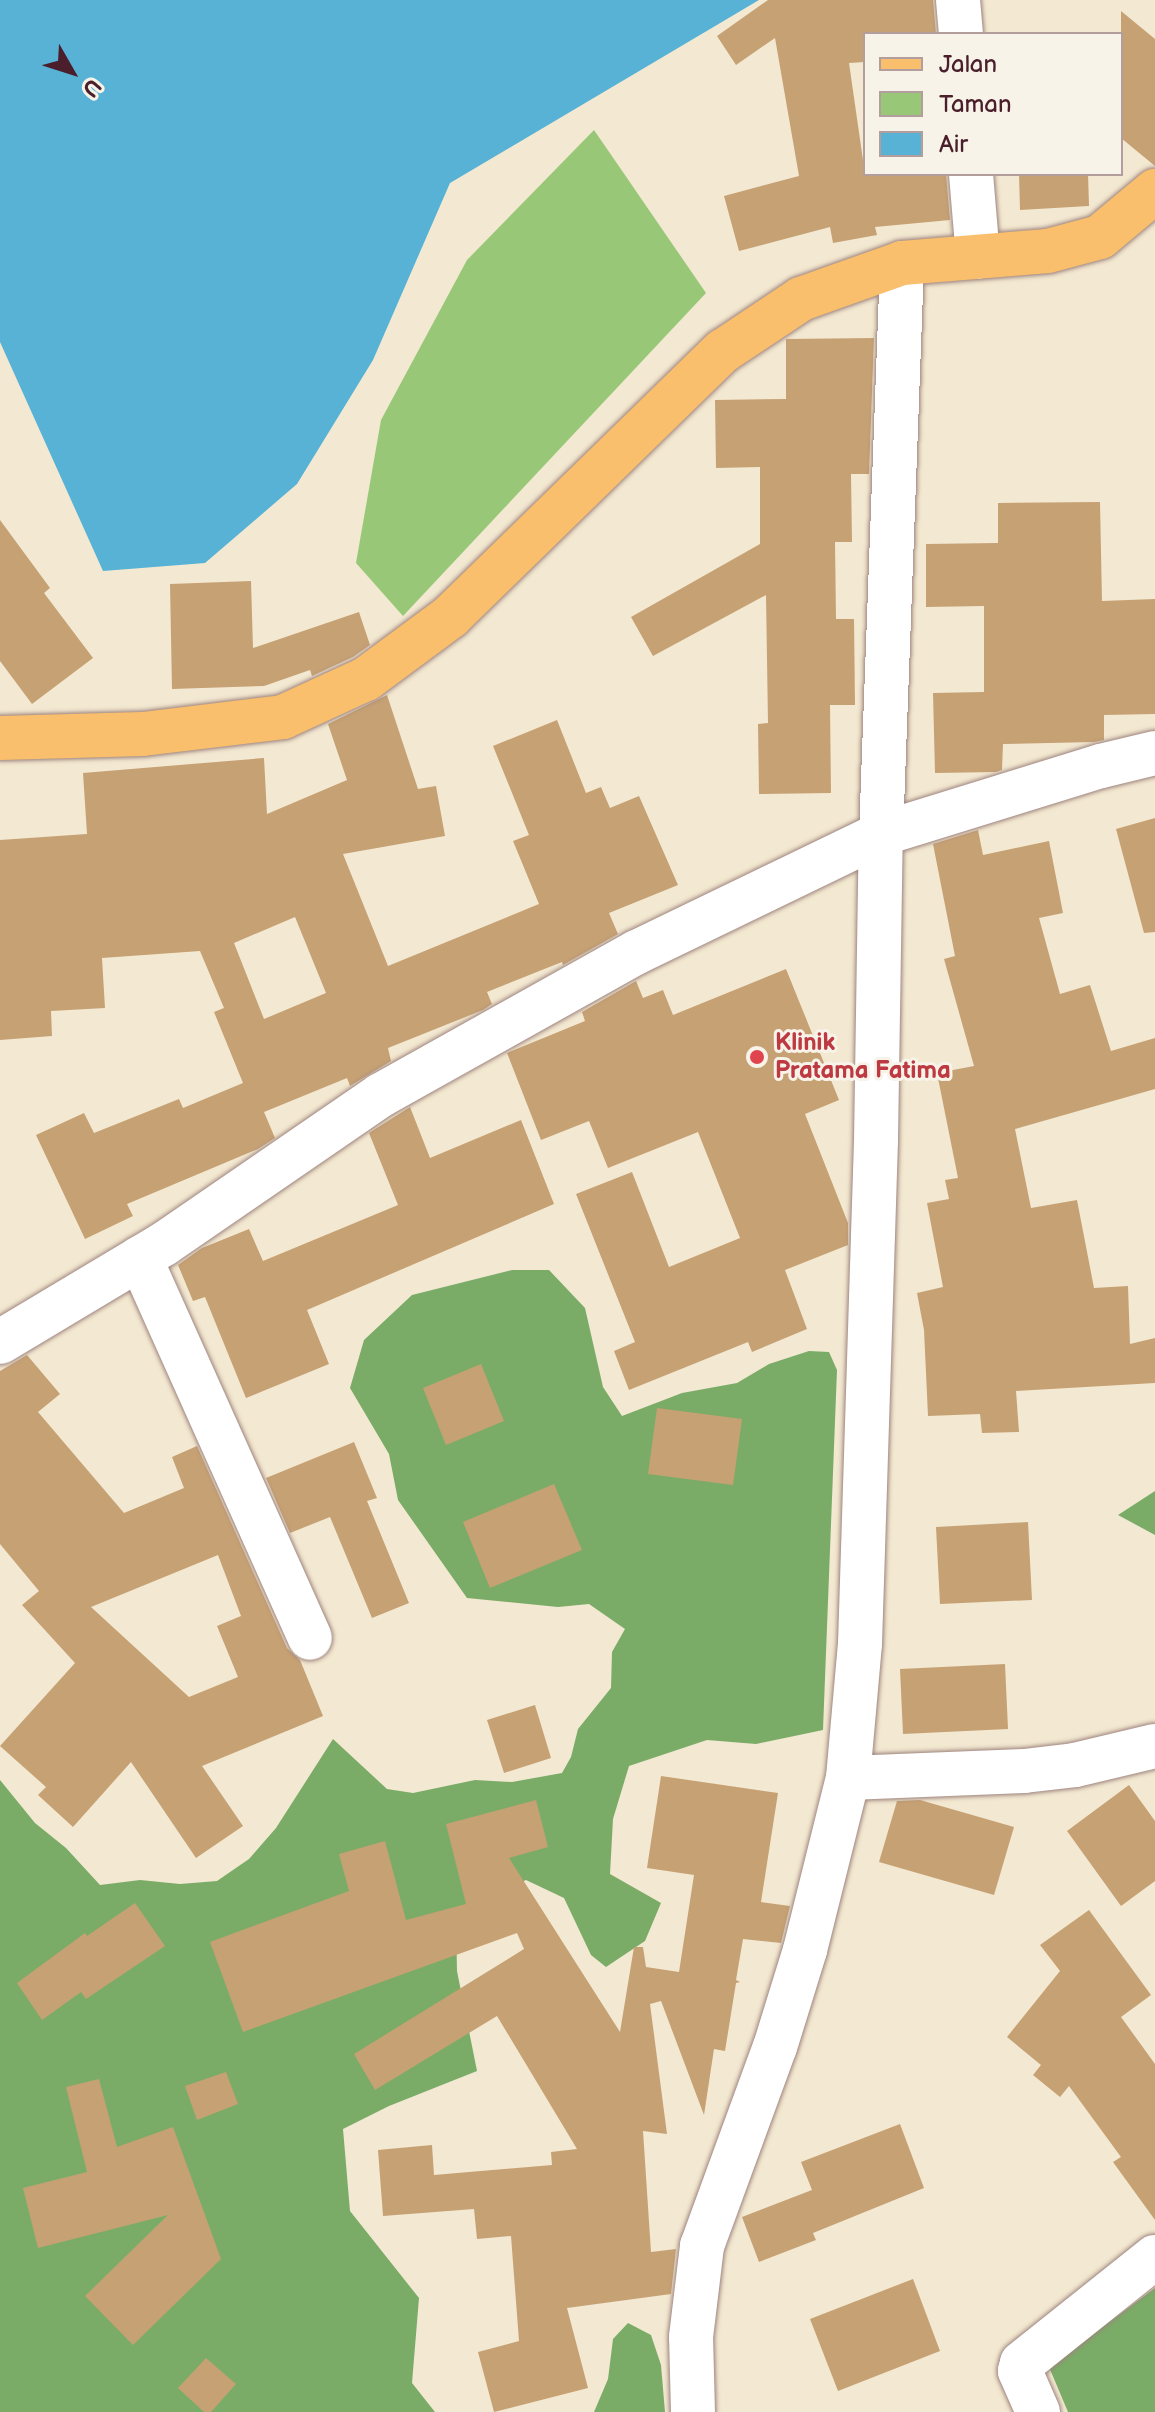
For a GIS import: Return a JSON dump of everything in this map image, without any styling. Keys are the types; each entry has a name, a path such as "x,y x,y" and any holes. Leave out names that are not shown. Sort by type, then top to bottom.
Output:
{"main road":[{"path":"1,736 143,734 283,717 366,679 451,616 723,351 801,299 902,263 1048,251 1100,237 1155,191"}],"street":[{"path":"958,0 961,32"},
{"path":"971,176 978,257"},
{"path":"693,2412 691,2337 702,2246 775,2047 805,1950 848,1778 860,1644 876,1156 881,834 902,263"},
{"path":"0,1342 140,1258 381,1095 637,952 881,834 1101,766 1155,753"},
{"path":"140,1258 310,1638"},
{"path":"848,1778 1024,1771 1075,1765 1155,1746"},
{"path":"1038,2412 1020,2371 1022,2363 1155,2257"}],"green space":[{"path":"594,130 706,293 403,616 356,563 381,420 467,260"},
{"path":"512,1270 549,1270 585,1308 603,1387 622,1416 682,1393 737,1383 769,1364 809,1351 829,1352 837,1370 823,1730 756,1744 707,1740 629,1766 613,1819 610,1874 661,1903 645,1941 606,1967 591,1955 564,1898 526,1880 480,1901 456,1920 457,1971 477,2071 389,2106 343,2129 350,2211 419,2298 412,2383 435,2412 0,2412 0,1780 35,1823 66,1848 100,1885 140,1880 180,1884 217,1881 249,1859 276,1828 333,1739 387,1789 413,1793 475,1780 512,1782 562,1773 571,1757 578,1729 611,1688 612,1652 625,1629 589,1604 558,1607 467,1598 398,1500 389,1454 350,1388 364,1340 412,1295"},
{"path":"1155,1491 1155,1535 1118,1515"},
{"path":"1155,2288 1155,2412 1068,2412 1049,2367"},
{"path":"628,2323 651,2335 661,2365 665,2412 594,2412 608,2379 613,2339"}],"water":[{"path":"0,0 759,0 450,183 373,360 297,484 205,563 103,571 0,342"}],"building":[{"path":"768,0 933,0 936,32 863,32 863,62 849,63 863,176 946,176 950,220 875,227 877,235 833,243 830,227 739,251 724,196 799,176 775,38 736,65 717,36"},
{"path":"1121,11 1155,39 1155,166 1123,140"},
{"path":"1019,176 1088,176 1089,206 1020,210"},
{"path":"874,338 869,474 851,474 852,542 835,542 836,619 854,619 855,705 830,705 831,793 759,794 758,724 768,723 766,595 653,656 631,617 760,544 760,467 716,468 715,400 786,399 786,339"},
{"path":"1100,502 1102,601 1155,599 1155,714 1104,715 1104,740 1094,742 1003,744 1002,770 996,772 935,773 933,693 984,692 984,606 926,607 926,544 998,543 998,503"},
{"path":"0,520 50,588 44,593 93,658 32,704 0,661"},
{"path":"251,581 253,648 359,612 370,645 353,657 312,676 310,670 264,686 172,689 170,584"},
{"path":"387,695 418,789 436,786 445,836 343,854 388,966 539,904 513,841 529,835 493,746 557,720 586,793 601,787 610,808 639,796 678,885 609,913 618,934 563,965 562,962 487,992 492,1004 483,1010 388,1048 391,1061 350,1086 347,1078 264,1112 275,1138 258,1149 127,1204 133,1216 85,1239 36,1135 84,1113 94,1133 179,1099 183,1108 243,1083 214,1012 224,1008 200,951 102,958 105,1008 51,1011 52,1036 0,1040 0,840 87,834 83,773 264,758 267,814 347,780 328,724","holes":["295,917 326,993 264,1019 234,943"]},
{"path":"1155,818 1155,932 1144,933 1116,829"},
{"path":"978,830 983,855 1049,841 1063,913 1039,918 1060,994 1090,985 1111,1051 1155,1038 1155,1089 1015,1129 1031,1208 1077,1200 1094,1288 1128,1286 1130,1344 1155,1338 1155,1383 1016,1391 1019,1432 982,1433 980,1414 928,1416 924,1330 917,1293 943,1287 927,1203 949,1199 945,1180 958,1178 937,1073 974,1066 944,959 955,956 933,844"},
{"path":"786,969 839,1100 805,1114 848,1223 848,1245 785,1270 807,1329 752,1352 748,1342 629,1390 614,1351 635,1342 576,1194 632,1172 669,1267 740,1238 698,1132 608,1168 589,1121 541,1140 507,1053 585,1021 582,1012 636,981 643,998 663,990 673,1015"},
{"path":"410,1107 430,1158 521,1120 554,1204 307,1310 329,1364 246,1398 205,1297 193,1301 178,1265 202,1248 249,1229 263,1261 398,1205 369,1133"},
{"path":"27,1355 60,1394 38,1412 124,1513 184,1488 172,1457 197,1446 287,1648 300,1660 323,1716 202,1766 243,1826 196,1858 131,1762 73,1827 38,1795 46,1787 0,1746 75,1663 22,1605 39,1591 0,1544 0,1371","holes":["218,1555 241,1616 217,1626 238,1677 189,1697 91,1607"]},
{"path":"481,1364 504,1421 446,1445 423,1388"},
{"path":"657,1408 742,1419 733,1485 648,1474"},
{"path":"354,1442 377,1498 367,1501 409,1603 372,1618 330,1517 290,1533 266,1478"},
{"path":"554,1484 582,1550 490,1588 463,1522"},
{"path":"1028,1522 1032,1600 940,1604 936,1527"},
{"path":"1005,1664 1008,1729 903,1734 900,1669"},
{"path":"535,1705 551,1758 504,1773 487,1720"},
{"path":"661,1776 778,1793 761,1902 790,1906 781,1943 743,1939 736,1980 740,1982 736,1983 725,2051 714,2049 704,2115 661,2001 650,2004 667,2134 643,2131 651,2252 676,2249 671,2294 567,2308 588,2388 494,2412 478,2352 519,2341 511,2236 477,2239 474,2209 383,2216 378,2150 432,2145 434,2175 552,2165 551,2152 577,2149 497,2016 375,2090 354,2054 524,1949 517,1933 243,2032 210,1942 349,1891 339,1854 385,1841 406,1920 466,1904 446,1824 536,1800 548,1847 509,1858 620,2032 634,1947 643,1947 646,1967 679,1972 694,1875 647,1868"},
{"path":"1129,1785 1155,1821 1155,1881 1121,1906 1067,1831"},
{"path":"920,1800 1014,1827 994,1895 879,1862 897,1801"},
{"path":"135,1903 165,1946 86,1999 81,1992 42,2020 17,1983 85,1933 87,1936"},
{"path":"1089,1910 1151,1995 1121,2017 1155,2064 1155,2220 1113,2162 1121,2157 1069,2086 1060,2097 1033,2075 1041,2065 1007,2037 1060,1971 1040,1945"},
{"path":"226,2072 238,2104 197,2120 185,2086"},
{"path":"99,2079 117,2147 173,2127 221,2259 133,2345 85,2296 168,2215 38,2248 23,2188 87,2172 66,2087"},
{"path":"900,2124 924,2188 813,2233 816,2240 759,2262 742,2217 812,2190 801,2162"},
{"path":"913,2279 940,2351 838,2391 810,2319"},
{"path":"206,2358 236,2384 211,2412 204,2412 178,2388"}],"place":[{"name":"Klinik Pratama Fatima","path":"757,1057"}]}
